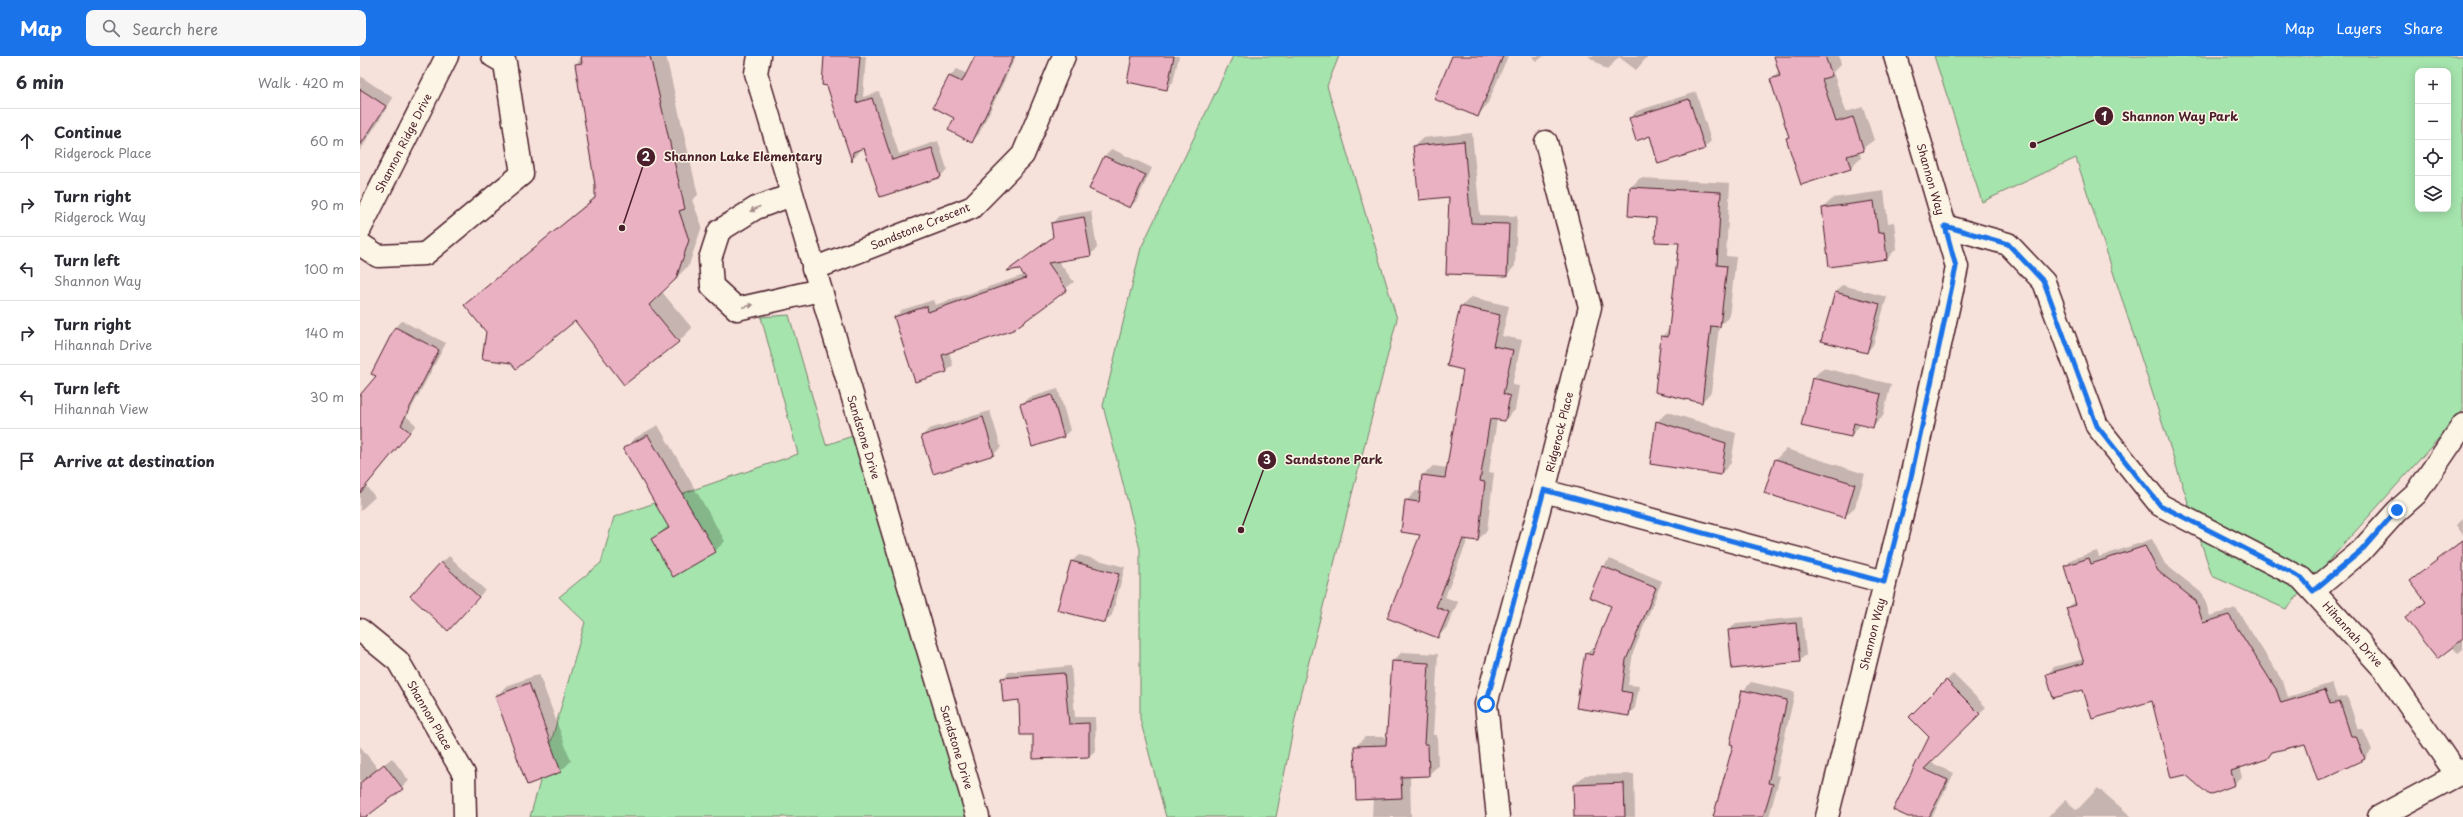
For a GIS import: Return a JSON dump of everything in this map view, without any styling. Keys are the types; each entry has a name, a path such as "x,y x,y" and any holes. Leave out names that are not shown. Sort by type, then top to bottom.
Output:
{"street":[{"name":"Shannon Ridge Drive","path":"360,230 447,56"},
{"path":"360,244 378,256 425,254 522,174 505,63 493,56"},
{"name":"Sandstone Drive","path":"759,56 756,74 813,269 978,817"},
{"name":"Sandstone Crescent","path":"813,269 970,208 1023,155 1064,56"},
{"name":"Shannon Way","path":"1827,817 1910,482 1956,267 1895,56"},
{"name":"Ridgerock Place","path":"1498,817 1486,704 1544,490 1590,307 1546,142"},
{"path":"792,195 756,208 719,231 710,259 712,286 737,309 820,290"},
{"name":"Hihannah Drive","path":"1945,226 2008,244 2044,282 2097,426 2160,505 2302,578 2384,669 2460,773"},
{"path":"2313,591 2361,551 2397,510 2416,494 2463,425"},
{"path":"1544,490 1884,582"},
{"name":"Shannon Place","path":"360,630 398,661 464,774 464,817"},
{"path":"2379,817 2460,773"}],"green space":[{"path":"1233,56 1339,56 1327,86 1397,319 1298,704 1276,817 1166,817 1140,719 1140,549 1103,406 1141,248"},
{"path":"1934,56 2463,56 2463,411 2286,609 2212,576 2076,158 1982,202"},
{"path":"789,315 826,445 864,432 975,817 530,817 585,622 559,597 601,563 614,517 798,454 761,317"}],"building":[{"path":"581,56 650,56 685,209 679,211 689,240 676,279 649,305 679,342 624,385 575,321 516,369 511,363 482,359 486,332 464,305 595,198 595,185 575,64 582,63"},
{"path":"824,56 860,56 856,103 872,98 892,160 932,148 941,177 880,197 864,148 853,152 852,162 827,86 822,85"},
{"path":"975,56 1014,56 972,143 948,130 954,118 933,107 949,76 962,82"},
{"path":"1132,56 1174,56 1167,90 1127,82"},
{"path":"1452,56 1503,56 1478,117 1434,99"},
{"path":"1774,56 1825,56 1832,76 1822,79 1836,122 1853,117 1864,151 1847,156 1851,169 1801,185 1786,138 1789,137 1770,79 1780,76"},
{"path":"360,89 386,106 360,146"},
{"path":"1689,99 1705,149 1658,164 1650,136 1636,141 1629,118"},
{"path":"1464,141 1471,223 1509,224 1507,276 1446,274 1449,197 1419,200 1413,146"},
{"path":"1104,156 1146,175 1130,208 1089,189"},
{"path":"1630,187 1721,192 1717,265 1727,266 1720,327 1711,326 1702,403 1655,392 1661,336 1668,337 1679,243 1655,242 1656,218 1628,216"},
{"path":"1874,201 1878,233 1884,232 1887,259 1829,267 1822,208"},
{"path":"1084,217 1091,256 1048,263 1067,290 1013,330 942,355 947,372 915,382 894,317 927,306 928,312 1026,278 1019,269 1007,271 1053,237 1051,223"},
{"path":"1835,292 1880,304 1867,353 1821,341"},
{"path":"1460,306 1500,315 1493,346 1513,350 1503,394 1510,396 1505,421 1490,419 1480,481 1485,482 1478,541 1463,539 1436,607 1449,612 1438,638 1387,618 1420,535 1401,532 1405,500 1419,502 1422,475 1445,478 1463,370 1447,366"},
{"path":"395,327 439,350 401,425 410,432 360,493 360,395 376,376 371,374"},
{"path":"1812,378 1881,394 1873,428 1854,423 1851,437 1801,426"},
{"path":"1052,395 1064,437 1032,447 1020,404"},
{"path":"983,417 994,455 933,474 921,436"},
{"path":"1656,421 1726,443 1721,475 1650,464"},
{"path":"648,435 716,552 673,577 651,539 669,528 623,448"},
{"path":"1775,459 1855,484 1845,518 1764,493"},
{"path":"2463,540 2463,639 2437,659 2405,618 2426,602 2410,581"},
{"path":"2145,546 2158,571 2196,601 2203,623 2229,615 2276,689 2281,703 2325,690 2330,704 2340,702 2351,736 2356,736 2365,759 2318,781 2305,744 2272,752 2267,759 2231,771 2235,785 2209,795 2186,775 2171,778 2152,701 2092,719 2083,690 2053,698 2046,674 2084,663 2066,608 2076,605 2064,566 2089,558 2091,564"},
{"path":"1071,561 1119,574 1105,623 1057,610"},
{"path":"441,562 479,597 448,631 410,596"},
{"path":"1602,566 1656,588 1626,660 1622,691 1632,693 1629,716 1576,708 1585,653 1592,655 1611,606 1589,597"},
{"path":"1796,623 1800,662 1732,669 1728,630"},
{"path":"1392,661 1429,663 1424,744 1428,744 1429,776 1401,777 1402,798 1356,800 1354,746 1386,745"},
{"path":"1064,673 1069,724 1089,723 1089,757 1033,759 1033,735 1020,735 1019,700 1003,702 1001,678"},
{"path":"1946,680 1980,714 1924,769 1948,780 1929,817 1908,817 1893,810 1929,737 1909,717"},
{"path":"529,683 561,772 527,785 495,696"},
{"path":"1742,690 1787,700 1768,783 1773,784 1763,817 1713,817 1733,745 1730,744"},
{"path":"384,764 403,789 366,817 360,817 360,783"},
{"path":"1624,783 1625,817 1574,817 1573,785"}],"place":[{"name":"Shannon Way Park","path":"2033,145"},
{"name":"Shannon Lake Elementary","path":"622,228"},
{"name":"Sandstone Park","path":"1241,530"}],"route":[{"path":"1486,704 1544,490 1884,582 1910,482 1956,267 1945,226 2008,244 2044,282 2097,426 2160,505 2302,578 2313,591 2361,551 2397,510"}]}
